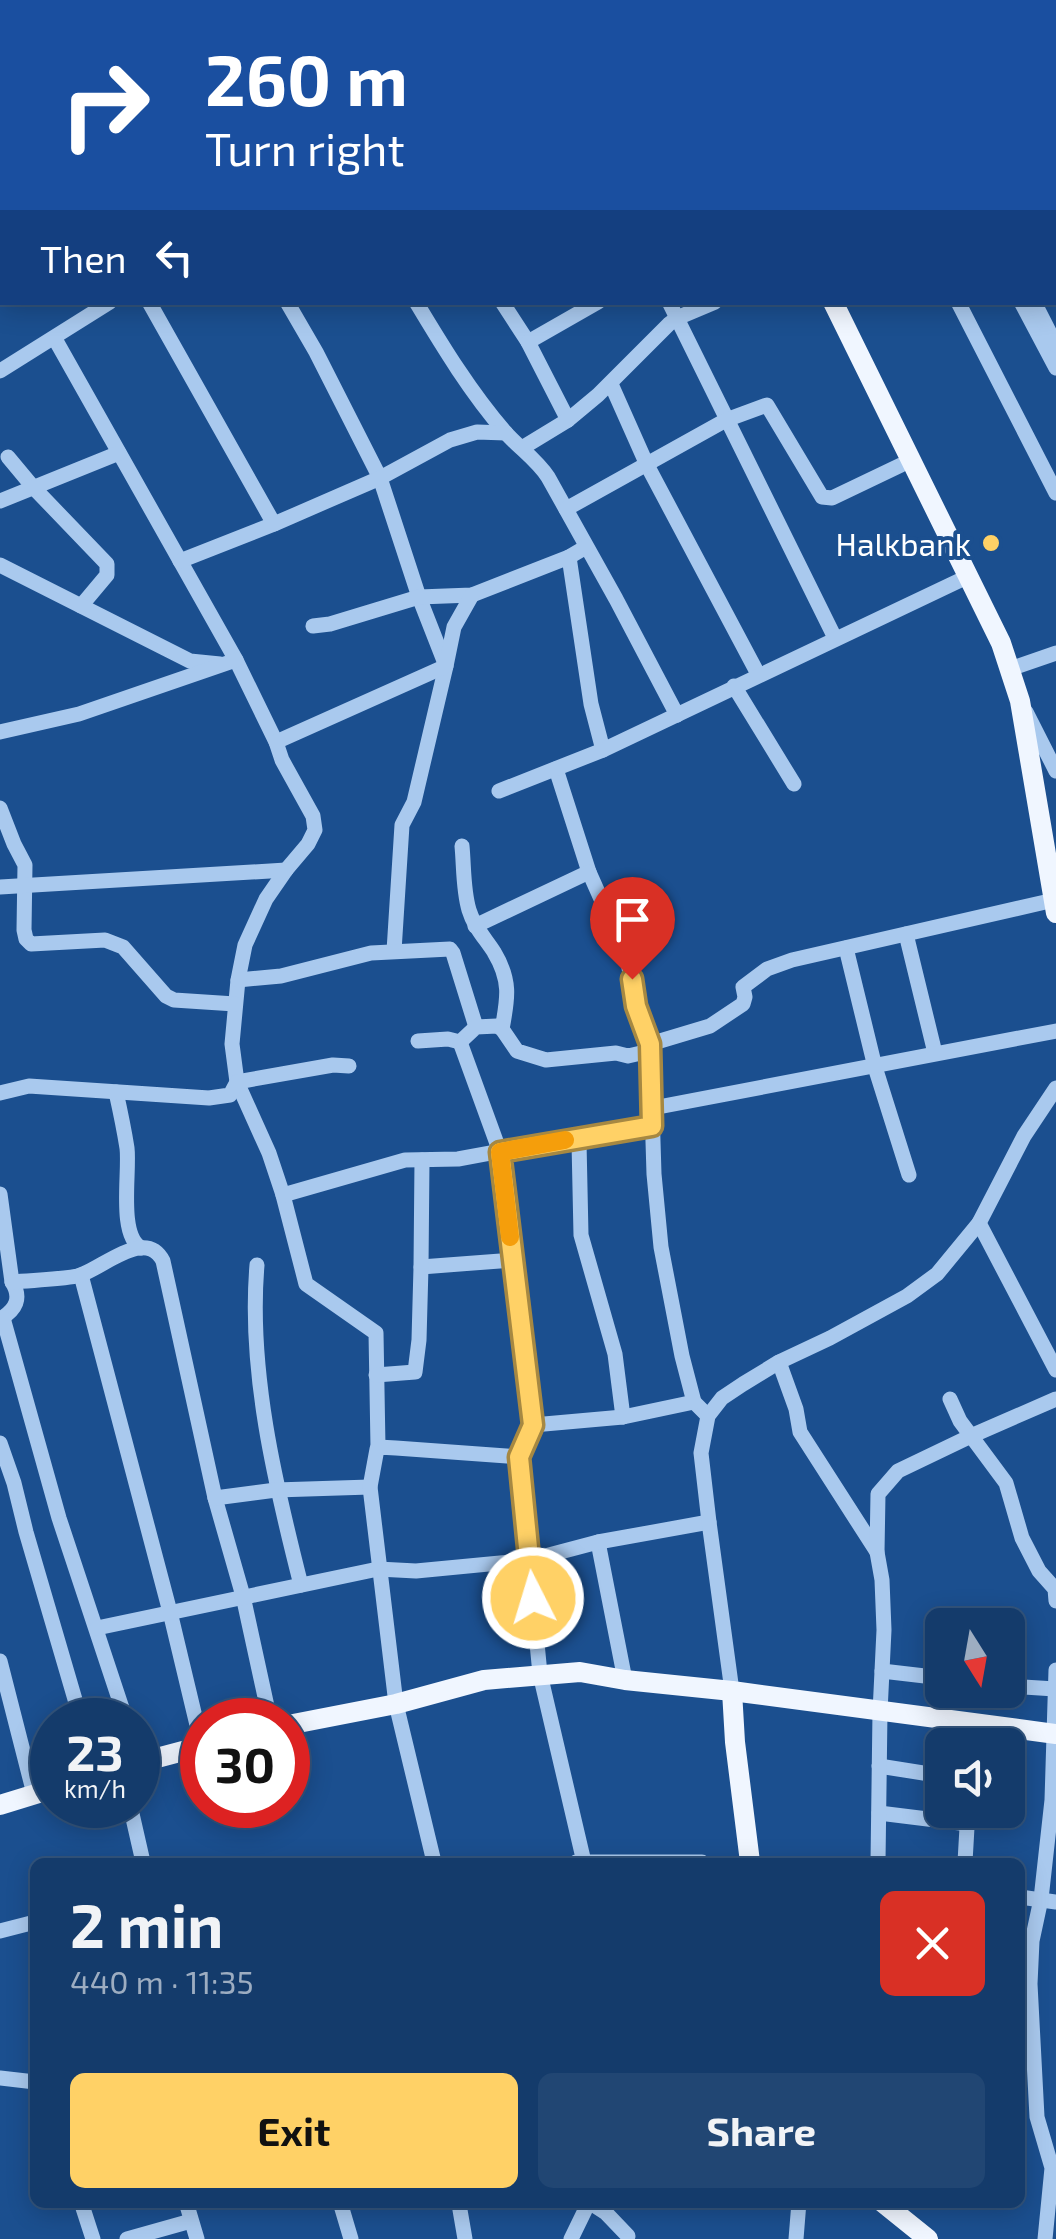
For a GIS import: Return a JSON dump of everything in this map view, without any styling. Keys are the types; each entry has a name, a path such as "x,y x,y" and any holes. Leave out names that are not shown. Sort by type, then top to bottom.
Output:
{"main road":[{"path":"821,305 901,465 1002,643 1020,702 1055,906"},
{"path":"834,305 1020,702"},
{"path":"310,1720 396,1704 484,1680 580,1672 1055,1734"},
{"path":"732,1691 750,1858"},
{"path":"0,1804 30,1795"},
{"path":"889,2208 928,2239"}],"street":[{"path":"0,371 105,305"},
{"path":"151,305 274,524"},
{"path":"288,305 380,478 446,666"},
{"path":"418,305 506,433 538,461 677,716"},
{"path":"504,305 528,342 568,420"},
{"path":"528,342 593,305"},
{"path":"670,305 835,638"},
{"path":"522,448 568,420 611,384 660,331 677,318 709,305"},
{"path":"960,305 1056,493"},
{"path":"1023,305 1056,368"},
{"path":"1036,305 1054,336"},
{"path":"55,338 180,561 313,816 315,830 308,844 266,899 245,944 232,1044 238,1082 283,1195 306,1284 376,1332 378,1447 370,1488 378,1569 396,1704 433,1858"},
{"path":"611,384 647,465 758,674"},
{"path":"566,509 726,420 766,405 822,497 832,498 901,465"},
{"path":"180,561 380,478 450,440 477,432 506,433"},
{"path":"0,501 119,452"},
{"path":"8,457 107,564 107,575 81,606"},
{"path":"312,626 419,597 472,595 569,557 586,546"},
{"path":"569,557 603,750"},
{"path":"0,564 190,660 230,662"},
{"path":"499,791 603,750 964,578"},
{"path":"394,952 402,824 414,802 454,628 472,595"},
{"path":"1010,669 1056,653"},
{"path":"0,732 79,714 230,662"},
{"path":"276,742 446,666"},
{"path":"734,686 794,784"},
{"path":"1020,702 1051,751 1056,771"},
{"path":"556,769 590,872 626,952 636,1006 650,1044 654,1174 661,1247 694,1402 708,1416"},
{"path":"0,808 26,866 24,930 31,944 115,942 166,996 174,1000 236,1004"},
{"path":"462,846 468,908 505,974 508,995 502,1029"},
{"path":"0,886 286,870"},
{"path":"475,926 590,872"},
{"path":"460,1042 476,1027 497,1026 517,1051 546,1060 616,1053 628,1056 650,1044 710,1026 743,1004 742,987 767,969 792,960 1055,906"},
{"path":"906,934 936,1054"},
{"path":"846,948 875,1067 908,1175"},
{"path":"238,980 281,976 372,952 450,949 476,1027"},
{"path":"653,1108 1056,1031"},
{"path":"418,1041 460,1042"},
{"path":"460,1042 500,1152 533,1425 519,1457 540,1674 583,1858"},
{"path":"0,1092 28,1086 209,1098 230,1095 238,1082 332,1065 349,1066"},
{"path":"732,1691 708,1522 702,1453 708,1416 722,1398 779,1362 907,1296 937,1274 979,1223 1024,1136 1056,1088"},
{"path":"116,1092 127,1151 129,1231 134,1244 159,1253 163,1261 215,1498 243,1596 265,1698"},
{"path":"283,1195 390,1163 458,1159 652,1126"},
{"path":"583,1136 579,1142 581,1235 615,1354 623,1418"},
{"path":"376,1375 414,1372 419,1340 422,1160"},
{"path":"0,1194 12,1282 18,1292 17,1304 2,1319 59,1518 119,1698"},
{"path":"979,1223 1056,1370"},
{"path":"12,1282 82,1275 141,1248"},
{"path":"421,1267 512,1260"},
{"path":"258,1265 255,1338 276,1490 301,1585"},
{"path":"82,1275 191,1698"},
{"path":"779,1362 800,1432 877,1552"},
{"path":"950,1399 960,1421 1006,1483 1022,1538 1056,1593"},
{"path":"878,1858 884,1630 877,1552 878,1494 898,1471 1056,1399"},
{"path":"533,1425 623,1418 694,1402"},
{"path":"0,1443 75,1698"},
{"path":"378,1447 519,1457"},
{"path":"215,1498 276,1490 370,1488"},
{"path":"97,1628 378,1569 416,1571 530,1560 598,1542 708,1522"},
{"path":"598,1542 625,1680"},
{"path":"0,1660 30,1751"},
{"path":"1045,2239 1054,2166 1028,2116 1030,1984 1032,1941 1049,1900 1056,1670"},
{"path":"882,1671 925,1676"},
{"path":"1025,1687 1055,1689"},
{"path":"879,1766 925,1773"},
{"path":"878,1814 925,1816"},
{"path":"136,1828 143,1858"},
{"path":"965,1858 967,1828"},
{"path":"0,1931 30,1923"},
{"path":"0,2078 30,2081"},
{"path":"83,2208 93,2239"},
{"path":"188,2208 196,2239"},
{"path":"342,2208 351,2239"},
{"path":"570,2239 586,2208"},
{"path":"598,2208 628,2236"},
{"path":"796,2239 799,2208"},
{"path":"460,2210 464,2239"},
{"path":"127,2239 191,2221"}],"slow traffic":[{"path":"510,1237 500,1152 565,1140"}],"place":[{"name":"Halkbank","path":"991,543"}],"route":[{"path":"533,1598 519,1457 533,1425 500,1152 652,1126 650,1044 636,1006 632,979"}]}
